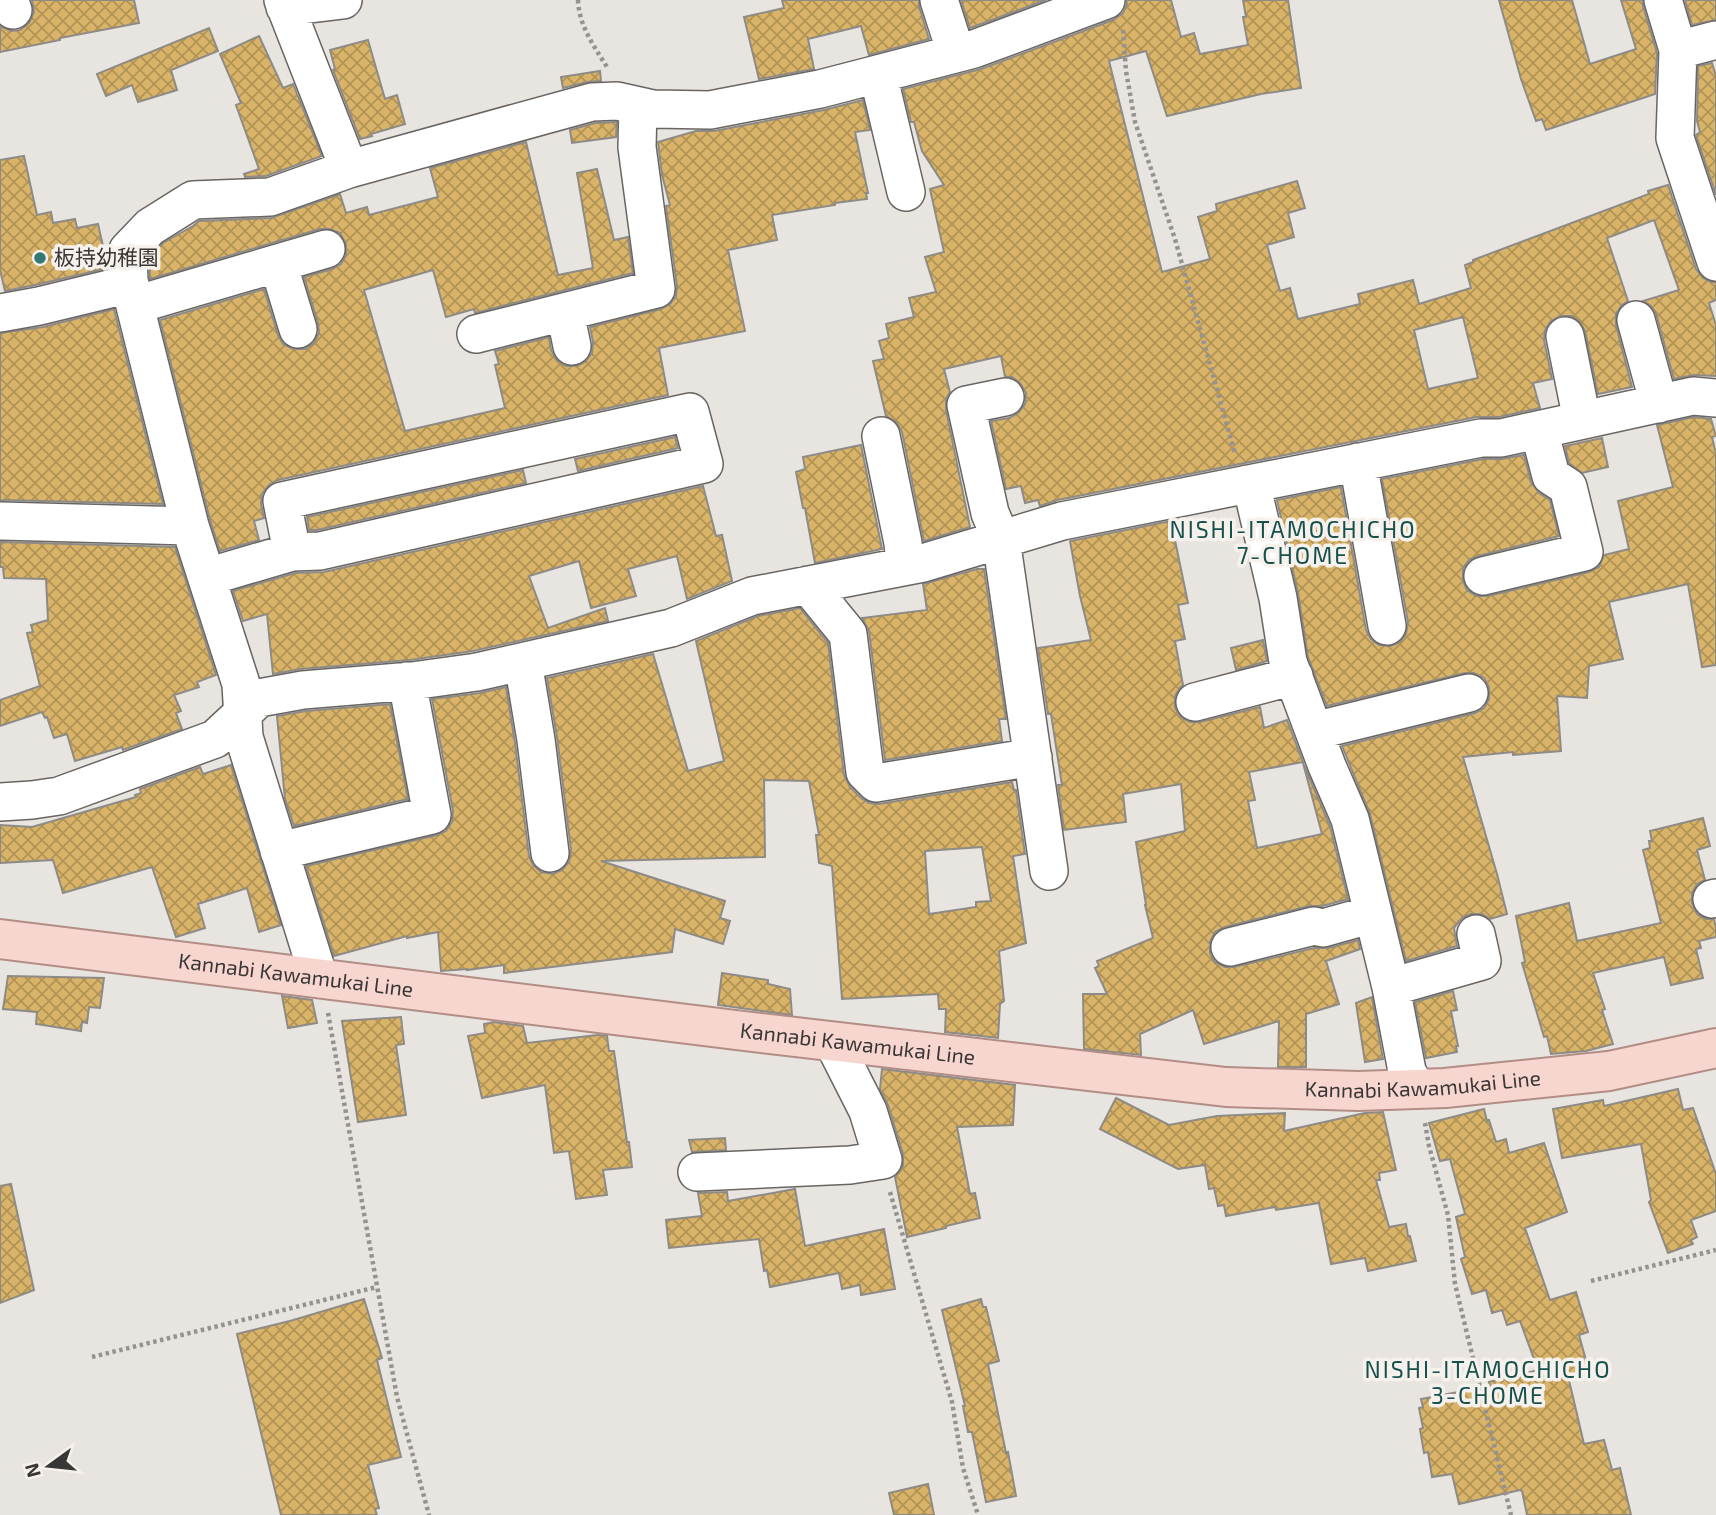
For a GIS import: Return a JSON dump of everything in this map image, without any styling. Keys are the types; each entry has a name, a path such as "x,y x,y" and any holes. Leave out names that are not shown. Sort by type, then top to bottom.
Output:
{"main road":[{"name":"Kannabi Kawamukai Line","path":"0,939 833,1042 1226,1087 1358,1091 1445,1088 1609,1071 1716,1048"}],"street":[{"path":"343,0 284,4 349,169"},
{"path":"939,0 956,53"},
{"path":"1663,0 1678,50 1675,138 1716,262"},
{"path":"319,978 244,737 241,684 190,526 133,294 128,250 150,227 194,200 270,197 349,169 592,102 627,103 653,109 710,110 820,89 1114,12"},
{"path":"1678,50 1716,40"},
{"path":"877,74 906,192"},
{"path":"476,334 568,329 656,289 638,147 627,103"},
{"path":"0,313 133,294 278,263 326,249"},
{"path":"278,263 298,329"},
{"path":"1636,320 1659,404"},
{"path":"1565,336 1582,421"},
{"path":"0,802 59,796 215,739 259,698 303,690 477,672 671,628 752,596 923,563 1062,521 1358,461 1481,438 1501,438 1693,396 1716,398"},
{"path":"1005,397 966,405 990,513 1001,539 1049,871"},
{"path":"207,577 292,552 320,551 704,464 690,412 282,501 292,552"},
{"path":"1483,576 1584,552 1568,487 1551,476 1539,430"},
{"path":"881,436 903,543 905,566"},
{"path":"1358,461 1387,626"},
{"path":"1247,484 1254,496 1278,598 1288,662 1350,818 1391,987 1407,1071 1415,1088"},
{"path":"0,521 190,526"},
{"path":"808,585 848,634 865,772 876,783 1033,757"},
{"path":"523,662 550,853"},
{"path":"1195,702 1294,677"},
{"path":"279,851 432,815 407,681"},
{"path":"1314,731 1469,693"},
{"path":"1230,947 1314,926 1322,928 1373,914"},
{"path":"1391,987 1482,961 1476,934"},
{"path":"697,1172 850,1165 883,1160 868,1111 833,1042"}],"path":[{"path":"578,0 585,31 627,103"},
{"path":"1114,12 1135,122 1175,239 1240,471 1247,484"},
{"path":"319,978 326,1004 397,1397 429,1515"},
{"path":"1415,1088 1448,1215 1455,1284 1511,1515"},
{"path":"883,1160 890,1194 953,1402 963,1468 978,1515"},
{"path":"1591,1281 1716,1250"},
{"path":"92,1357 377,1287"}],"building":[{"path":"32,0 134,0 139,23 0,52 0,26 11,31 20,30 29,23 34,12"},
{"path":"782,0 919,0 929,39 869,55 861,26 808,39 814,69 759,79 744,17 784,8"},
{"path":"961,0 1046,0 970,28"},
{"path":"1126,0 1171,0 1181,37 1194,33 1200,54 1248,45 1243,0 1288,0 1301,88 1261,94 1167,116 1146,51 1109,61 1162,272 1210,259 1198,217 1217,211 1216,204 1297,181 1305,208 1288,213 1294,237 1267,245 1280,291 1290,288 1298,319 1360,304 1358,294 1413,280 1419,304 1471,288 1465,265 1473,260 1668,185 1696,269 1703,278 1716,282 1716,300 1709,303 1716,325 1716,376 1694,375 1674,379 1656,314 1651,306 1643,301 1679,290 1654,220 1607,238 1628,301 1616,314 1616,325 1632,387 1598,394 1585,331 1580,322 1572,316 1560,316 1551,321 1545,330 1544,340 1552,379 1533,383 1540,408 1499,417 1477,417 1058,500 1040,506 1038,500 1025,503 1021,486 1006,489 991,421 1009,418 1018,413 1025,404 1026,393 1020,383 1012,377 1005,377 1001,356 944,369 950,392 946,399 946,410 970,527 924,541 902,432 896,422 886,416 873,361 884,359 879,341 889,338 886,324 914,317 909,298 936,292 925,257 944,252 930,189 944,185 922,151 903,89 981,69 1113,20 1123,13","holes":["1463,317 1478,378 1428,389 1414,330"]},
{"path":"1499,0 1572,0 1590,64 1636,49 1621,0 1643,0 1657,53 1655,94 1546,130 1542,119 1536,121"},
{"path":"1685,0 1716,0 1716,20 1692,25"},
{"path":"209,28 218,51 171,70 177,90 138,102 132,85 106,96 97,74"},
{"path":"259,36 283,88 293,84 322,156 266,176 245,177 244,174 259,169 236,105 241,103 220,54"},
{"path":"368,40 385,99 397,95 405,124 360,139 333,70 335,69 330,50"},
{"path":"1712,63 1716,76 1716,195 1696,135 1700,132 1697,121 1698,66"},
{"path":"600,71 601,81 563,88 561,77"},
{"path":"863,100 870,130 855,132 867,199 772,215 777,240 728,250 745,331 659,348 668,395 278,480 269,485 262,494 264,518 254,521 259,540 220,551 160,320 264,289 283,344 293,349 305,349 314,343 319,333 304,277 341,264 346,255 346,244 340,233 320,229 150,279 149,258 163,243 199,221 271,218 340,194 346,213 367,207 369,215 438,197 430,168 526,142 558,275 593,268 577,173 597,169 614,240 628,237 633,273 475,313 474,309 446,317 433,270 364,290 405,431 505,408 495,365 499,364 495,351 549,337 551,350 557,360 566,366 577,366 586,361 592,353 590,327 661,309 670,304 676,296 677,286 666,206 670,205 662,175 658,142 696,131 714,131"},
{"path":"617,122 616,137 572,143 570,130 595,123"},
{"path":"24,156 37,215 51,212 53,223 75,219 77,228 98,224 108,268 5,291 0,270 0,160"},
{"path":"114,309 163,504 0,500 0,333 43,327"},
{"path":"1694,417 1711,419 1716,436 1712,437 1716,454 1716,665 1702,667 1688,584 1609,602 1623,659 1589,666 1587,698 1557,696 1561,751 1463,757 1507,914 1490,919 1482,914 1471,914 1462,918 1454,928 1457,946 1406,961 1370,814 1342,746 1475,713 1484,708 1489,699 1489,687 1484,678 1474,673 1465,673 1327,706 1308,657 1298,593 1277,500 1341,487 1366,630 1371,639 1379,645 1391,646 1400,642 1406,634 1408,622 1382,479 1483,459 1524,455 1531,482 1539,493 1550,500 1559,536 1469,560 1463,569 1463,581 1467,590 1476,596 1488,596 1589,572 1599,567 1604,555 1629,549 1618,501 1673,487 1657,425"},
{"path":"675,437 678,448 578,471 575,459"},
{"path":"1602,438 1608,467 1582,473 1569,463 1565,446"},
{"path":"861,445 882,549 815,563 796,472 805,469 803,457"},
{"path":"523,470 526,483 309,530 307,517"},
{"path":"703,486 716,536 722,535 732,581 687,599 677,556 628,569 636,596 591,608 579,561 529,576 548,628 605,608 608,621 473,651 273,674 267,614 243,621 233,591 295,573 324,572"},
{"path":"1171,521 1188,603 1178,605 1185,639 1175,641 1183,685 1175,696 1175,708 1181,717 1190,722 1260,707 1264,728 1287,720 1303,762 1249,772 1255,800 1248,801 1257,848 1322,834 1303,763 1330,826 1348,899 1225,927 1215,932 1210,942 1210,953 1215,962 1225,967 1234,967 1358,940 1360,949 1326,961 1339,1004 1306,1014 1306,1067 1278,1067 1279,1021 1204,1044 1193,1010 1140,1034 1141,1055 1084,1049 1083,994 1107,994 1095,968 1099,966 1097,961 1153,938 1145,905 1136,842 1185,831 1181,784 1123,794 1126,822 1064,830 1058,785 1062,785 1038,648 1091,640 1070,541"},
{"path":"0,542 175,547 216,675 197,682 199,687 174,695 181,711 176,713 182,729 123,750 122,747 75,761 67,734 54,738 47,717 45,718 42,712 0,726 0,700 40,686 27,633 33,632 31,625 48,620 46,579 4,578 3,567 0,567"},
{"path":"984,569 1006,719 999,719 1002,741 885,760 869,631 862,618 927,610 923,584"},
{"path":"800,608 828,643 844,775 850,787 861,798 869,803 879,804 1012,782 1016,790 1025,854 1013,856 1026,943 999,951 1004,1001 1000,1004 998,1038 945,1032 946,1009 939,1009 938,994 842,999 832,866 819,863 816,835 819,835 809,781 764,780 765,857 601,861 725,901 720,918 730,921 723,944 675,929 672,952 504,973 504,965 441,971 438,932 407,936 334,956 306,866 437,835 446,831 452,822 453,811 432,699 506,687 529,856 533,865 541,872 553,874 562,870 569,862 571,850 547,678 653,654 688,771 724,761 696,641 758,616","holes":["982,847 991,901 976,902 976,907 929,914 925,851"]},
{"path":"1263,640 1267,661 1236,670 1231,648"},
{"path":"390,704 408,799 294,826 285,799 277,716"},
{"path":"231,765 281,925 259,932 247,888 198,904 205,928 176,937 152,867 63,893 53,860 0,863 0,825 32,827 136,797 135,795 141,793 140,789 200,767 203,774"},
{"path":"1703,818 1710,846 1697,850 1705,880 1697,884 1692,893 1692,903 1697,914 1706,919 1714,919 1716,937 1699,941 1701,948 1696,949 1703,978 1671,985 1664,957 1593,973 1613,1044 1586,1051 1551,1054 1522,963 1525,962 1516,916 1569,903 1577,941 1661,923 1643,850 1650,848 1650,831"},
{"path":"722,973 768,980 768,984 790,989 792,1015 718,1005"},
{"path":"8,976 104,978 100,1008 89,1007 87,1023 82,1022 81,1031 36,1024 37,1012 3,1009"},
{"path":"1453,991 1457,1010 1451,1011 1457,1052 1426,1058 1415,1002"},
{"path":"282,996 312,1000 317,1023 288,1028"},
{"path":"1372,997 1383,1059 1365,1062 1356,1003"},
{"path":"401,1017 404,1044 396,1045 406,1115 358,1122 342,1021"},
{"path":"494,1022 523,1026 527,1043 607,1036 609,1051 614,1051 632,1167 603,1170 607,1195 576,1199 569,1151 554,1153 545,1085 482,1098 468,1036 485,1033 484,1024"},
{"path":"882,1069 1015,1085 1013,1125 957,1127 970,1194 975,1193 980,1218 907,1237 895,1177 903,1166 903,1154 888,1105 880,1089"},
{"path":"1678,1089 1683,1110 1693,1108 1716,1174 1716,1211 1691,1220 1697,1237 1691,1240 1693,1244 1668,1253 1649,1202 1651,1200 1641,1144 1562,1158 1553,1109 1603,1100 1604,1106"},
{"path":"1116,1098 1169,1125 1217,1116 1285,1113 1284,1131 1365,1113 1383,1112 1396,1170 1379,1173 1380,1180 1376,1180 1389,1227 1406,1224 1416,1261 1368,1271 1365,1258 1331,1264 1319,1203 1276,1210 1275,1207 1226,1216 1224,1205 1218,1206 1214,1188 1209,1189 1205,1165 1178,1169 1100,1129"},
{"path":"1484,1109 1496,1142 1506,1139 1509,1153 1544,1143 1567,1212 1525,1228 1550,1300 1576,1292 1588,1332 1579,1335 1589,1371 1568,1376 1584,1444 1604,1440 1612,1470 1620,1468 1631,1515 1527,1515 1520,1490 1459,1504 1452,1474 1432,1477 1428,1452 1424,1453 1420,1429 1423,1428 1419,1408 1423,1407 1421,1399 1490,1386 1489,1382 1538,1370 1520,1321 1507,1325 1502,1310 1492,1313 1486,1290 1472,1294 1461,1259 1465,1257 1456,1217 1465,1214 1450,1159 1440,1161 1429,1123"},
{"path":"725,1138 726,1150 692,1152 689,1140"},
{"path":"11,1184 34,1290 0,1303 0,1186"},
{"path":"795,1189 805,1246 884,1229 895,1289 861,1295 860,1285 842,1289 839,1273 770,1287 767,1270 764,1271 759,1239 669,1248 666,1220 702,1216 698,1193 727,1192 728,1201"},
{"path":"364,1299 382,1358 377,1360 401,1457 368,1465 379,1508 375,1509 377,1515 281,1515 237,1334"},
{"path":"981,1299 983,1307 986,1307 999,1361 988,1364 1016,1496 986,1502 942,1310"},
{"path":"928,1484 934,1515 894,1515 889,1493"}],"place":[{"name":"板持幼稚園","path":"40,258"}],"district":[{"name":"NISHI-ITAMOCHICHO 7-CHOME","path":"1293,543"},
{"name":"NISHI-ITAMOCHICHO 3-CHOME","path":"1488,1383"}]}
